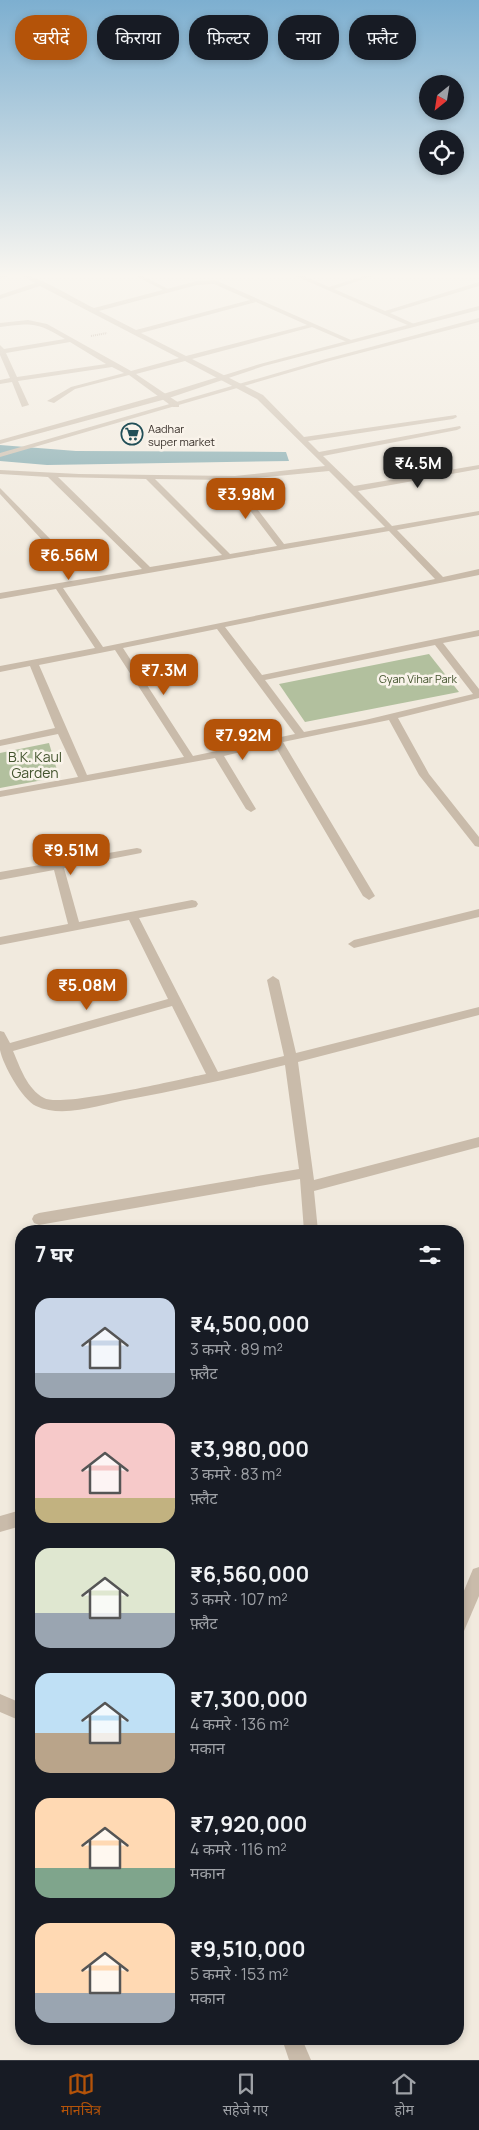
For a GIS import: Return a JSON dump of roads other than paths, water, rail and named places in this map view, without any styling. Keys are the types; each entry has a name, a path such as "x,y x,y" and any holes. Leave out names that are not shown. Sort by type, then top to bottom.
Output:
{"street":[{"path":"10,370 25,405"},
{"path":"0,382 79,370"},
{"path":"124,370 176,405"},
{"path":"51,401 73,388 141,370"},
{"path":"210,370 260,397 277,411 304,442 353,489 441,580"},
{"path":"1,442 163,397 247,370"},
{"path":"0,454 292,370"},
{"path":"304,442 453,417"},
{"path":"316,453 457,428"},
{"path":"353,489 479,467"},
{"path":"0,472 51,475 229,478 270,476 332,468"},
{"path":"51,475 148,570"},
{"path":"148,477 228,556"},
{"path":"229,478 282,547"},
{"path":"0,596 479,513"},
{"path":"0,669 118,647 479,572"},
{"path":"58,586 101,650"},
{"path":"220,626 301,735"},
{"path":"258,679 479,633"},
{"path":"0,794 218,754 365,723 479,695 437,641"},
{"path":"118,647 190,759"},
{"path":"33,662 61,730 84,779"},
{"path":"392,716 424,775 479,844"},
{"path":"0,743 61,730"},
{"path":"277,741 369,896"},
{"path":"218,754 251,809"},
{"path":"465,826 479,823"},
{"path":"0,876 137,851"},
{"path":"58,865 75,928"},
{"path":"0,941 133,917 192,904"},
{"path":"354,944 479,913"},
{"path":"133,917 214,1077"},
{"path":"273,980 291,1059 307,1180 311,1225"},
{"path":"6,1048 175,1001"},
{"path":"0,1035 26,1090 40,1102 55,1105 157,1090 291,1059 479,1011"},
{"path":"39,1219 307,1180 479,1142"},
{"path":"0,1524 15,1520"},
{"path":"464,1611 479,1575"},
{"path":"0,1703 15,1709"},
{"path":"294,2045 300,2060"}],"lane":[{"path":"0,490 57,551"}],"water":[{"path":"0,445 76,451 286,452 289,461 47,465 0,461"}],"place":[{"name":"Aadhar super market","path":"132,434"}],"park label":[{"name":"Gyan Vihar Park","path":"418,678"},
{"name":"B.K. Kaul Garden","path":"35,764"}]}
